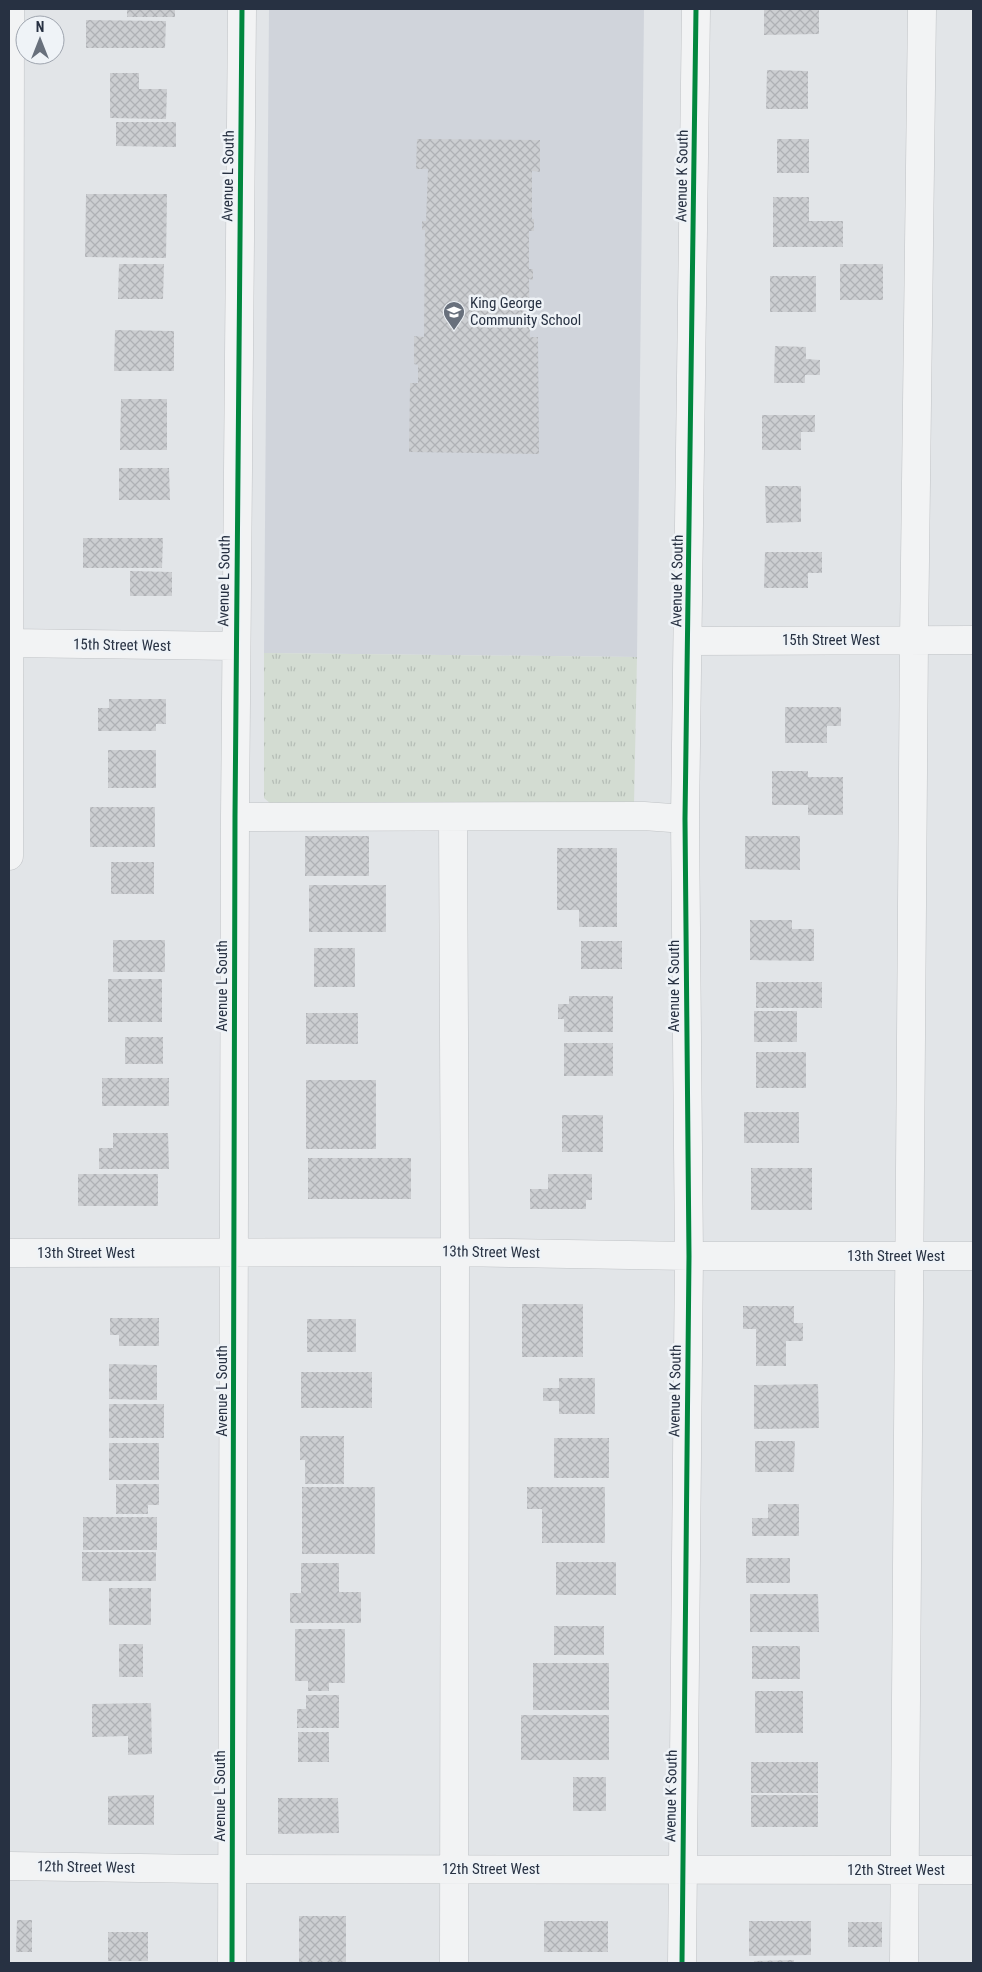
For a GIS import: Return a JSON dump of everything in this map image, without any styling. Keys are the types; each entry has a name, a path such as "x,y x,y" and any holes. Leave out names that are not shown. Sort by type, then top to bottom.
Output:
{"street":[{"path":"9,856 10,9"},
{"name":"Avenue L South","path":"232,1963 235,817 242,9"},
{"name":"Avenue K South","path":"682,1963 689,1256 685,819 689,641 696,9"},
{"path":"904,1963 914,640 922,9"},
{"name":"15th Street West","path":"689,641 973,640"},
{"name":"15th Street West","path":"9,643 236,646"},
{"path":"235,817 644,816 685,819"},
{"path":"453,817 455,1252 454,1963"},
{"name":"13th Street West","path":"9,1253 455,1252 689,1256 973,1256"},
{"name":"12th Street West","path":"9,1866 233,1869 973,1870"}],"shaded area":[{"name":"King George Community School","path":"269,9 644,9 637,657 264,653"}],"green space":[{"path":"264,653 637,657 634,806 271,804 264,798"}],"building":[{"path":"127,9 175,9 175,17 127,17"},
{"path":"764,9 819,9 819,34 764,35"},
{"path":"86,20 166,21 165,48 86,48"},
{"path":"767,70 808,71 808,109 766,109"},
{"path":"110,73 139,73 139,89 167,89 166,119 110,118"},
{"path":"116,122 176,122 176,147 116,146"},
{"path":"417,139 540,140 540,172 532,171 532,219 534,219 534,231 529,231 529,269 533,269 533,280 529,279 530,337 538,337 539,454 409,452 410,383 418,383 418,365 414,364 414,336 424,337 425,230 422,230 422,221 426,221 428,169 416,169"},
{"path":"777,139 809,139 809,173 777,173"},
{"path":"86,194 167,194 166,258 85,257"},
{"path":"773,197 809,197 809,221 843,221 843,247 773,247"},
{"path":"119,264 164,264 163,299 118,299"},
{"path":"840,264 883,264 883,300 840,300"},
{"path":"770,276 816,276 816,312 770,312"},
{"path":"115,330 174,331 174,371 114,371"},
{"path":"775,346 806,347 806,359 820,360 820,375 805,375 805,383 774,383"},
{"path":"121,399 167,399 167,450 120,450"},
{"path":"762,415 815,415 815,432 801,432 801,450 762,450"},
{"path":"119,468 169,468 170,500 119,500"},
{"path":"765,486 801,486 801,522 766,523"},
{"path":"83,538 163,538 162,568 83,568"},
{"path":"765,552 822,552 822,573 808,573 808,588 764,588"},
{"path":"130,571 172,572 172,596 130,596"},
{"path":"109,699 166,699 166,724 156,724 156,731 98,731 98,708 109,708"},
{"path":"785,707 841,707 841,726 827,726 827,743 785,743"},
{"path":"108,750 156,750 156,788 108,788"},
{"path":"772,771 808,771 808,777 843,777 843,815 808,815 808,805 772,805"},
{"path":"90,807 155,807 155,847 90,847"},
{"path":"305,836 369,836 369,876 305,876"},
{"path":"745,836 800,836 800,870 745,869"},
{"path":"557,848 617,848 617,927 579,927 579,910 557,910"},
{"path":"111,862 154,862 154,894 111,894"},
{"path":"309,885 386,885 386,932 309,932"},
{"path":"750,920 792,920 792,929 814,929 814,961 750,960"},
{"path":"113,940 165,940 165,972 113,972"},
{"path":"581,941 622,941 622,969 581,969"},
{"path":"314,948 355,948 355,987 314,987"},
{"path":"108,979 162,979 162,1022 108,1022"},
{"path":"756,982 822,982 822,1008 756,1008"},
{"path":"569,996 613,996 613,1032 564,1032 564,1019 558,1019 558,1004 569,1004"},
{"path":"754,1011 797,1011 797,1042 754,1042"},
{"path":"306,1013 358,1013 358,1044 306,1044"},
{"path":"125,1037 163,1037 163,1064 125,1064"},
{"path":"564,1043 613,1043 613,1076 564,1076"},
{"path":"756,1052 806,1052 806,1088 756,1088"},
{"path":"102,1078 169,1078 169,1106 102,1106"},
{"path":"306,1080 376,1080 376,1149 306,1149"},
{"path":"744,1112 799,1112 799,1143 744,1143"},
{"path":"562,1115 603,1115 603,1152 562,1152"},
{"path":"113,1133 168,1133 169,1169 99,1169 99,1148 113,1148"},
{"path":"308,1158 411,1158 411,1199 308,1199"},
{"path":"751,1168 812,1168 812,1210 751,1210"},
{"path":"78,1174 158,1174 158,1206 78,1206"},
{"path":"548,1174 592,1174 592,1200 586,1200 586,1209 530,1209 530,1189 548,1189"},
{"path":"522,1304 583,1304 583,1357 522,1357"},
{"path":"743,1306 794,1306 794,1323 803,1323 803,1341 786,1341 786,1366 756,1366 756,1329 743,1329"},
{"path":"110,1318 159,1318 159,1346 119,1346 119,1335 110,1335"},
{"path":"307,1319 356,1319 356,1352 307,1352"},
{"path":"109,1364 157,1365 157,1400 109,1399"},
{"path":"301,1372 372,1372 372,1408 301,1408"},
{"path":"559,1378 595,1378 595,1414 559,1414 559,1401 543,1401 543,1388 559,1388"},
{"path":"818,1384 819,1428 754,1429 754,1385"},
{"path":"109,1404 164,1404 164,1438 109,1438"},
{"path":"300,1436 344,1436 344,1484 305,1484 305,1460 300,1460"},
{"path":"554,1438 609,1438 609,1478 554,1478"},
{"path":"755,1441 795,1441 794,1472 755,1472"},
{"path":"109,1443 159,1443 159,1480 109,1480"},
{"path":"116,1484 159,1484 159,1505 148,1505 148,1514 116,1514"},
{"path":"302,1487 375,1487 375,1554 302,1554"},
{"path":"527,1487 605,1487 605,1543 542,1543 542,1509 527,1509"},
{"path":"768,1504 799,1504 799,1536 752,1536 752,1518 768,1518"},
{"path":"83,1517 157,1517 157,1550 83,1550"},
{"path":"82,1552 156,1552 156,1581 82,1581"},
{"path":"746,1558 790,1558 790,1583 746,1583"},
{"path":"556,1562 616,1562 616,1595 556,1595"},
{"path":"301,1563 339,1563 339,1592 361,1592 361,1623 290,1623 290,1593 301,1593"},
{"path":"109,1588 151,1588 151,1625 109,1625"},
{"path":"750,1594 818,1594 819,1632 750,1632"},
{"path":"554,1626 604,1626 604,1655 554,1655"},
{"path":"295,1629 345,1629 345,1683 329,1683 329,1691 308,1691 308,1681 295,1681"},
{"path":"119,1644 143,1644 143,1677 119,1677"},
{"path":"752,1646 800,1646 800,1679 752,1679"},
{"path":"533,1663 609,1663 609,1710 533,1710"},
{"path":"755,1691 803,1691 803,1733 755,1733"},
{"path":"306,1695 339,1695 339,1728 297,1728 297,1709 306,1709"},
{"path":"151,1703 152,1754 128,1755 128,1736 92,1737 92,1704"},
{"path":"521,1715 609,1715 609,1760 521,1760"},
{"path":"298,1732 329,1732 329,1762 298,1762"},
{"path":"751,1762 818,1762 818,1793 751,1793"},
{"path":"573,1777 606,1777 606,1811 573,1811"},
{"path":"154,1795 154,1825 108,1825 108,1796"},
{"path":"751,1795 818,1795 818,1827 751,1827"},
{"path":"278,1798 338,1798 339,1833 278,1834"},
{"path":"299,1916 346,1916 346,1963 299,1963"},
{"path":"17,1920 32,1920 32,1952 16,1952"},
{"path":"544,1921 608,1921 608,1952 544,1952"},
{"path":"749,1921 811,1921 811,1955 749,1956"},
{"path":"848,1922 882,1922 882,1947 848,1947"},
{"path":"108,1932 148,1932 148,1961 108,1961"},
{"path":"794,1960 794,1963 754,1963 754,1961"}],"cycle path":[{"path":"232,1963 235,817 242,9"},
{"path":"682,1963 689,1256 685,819 696,9"}],"place":[{"name":"King George Community School","path":"454,331"}]}
